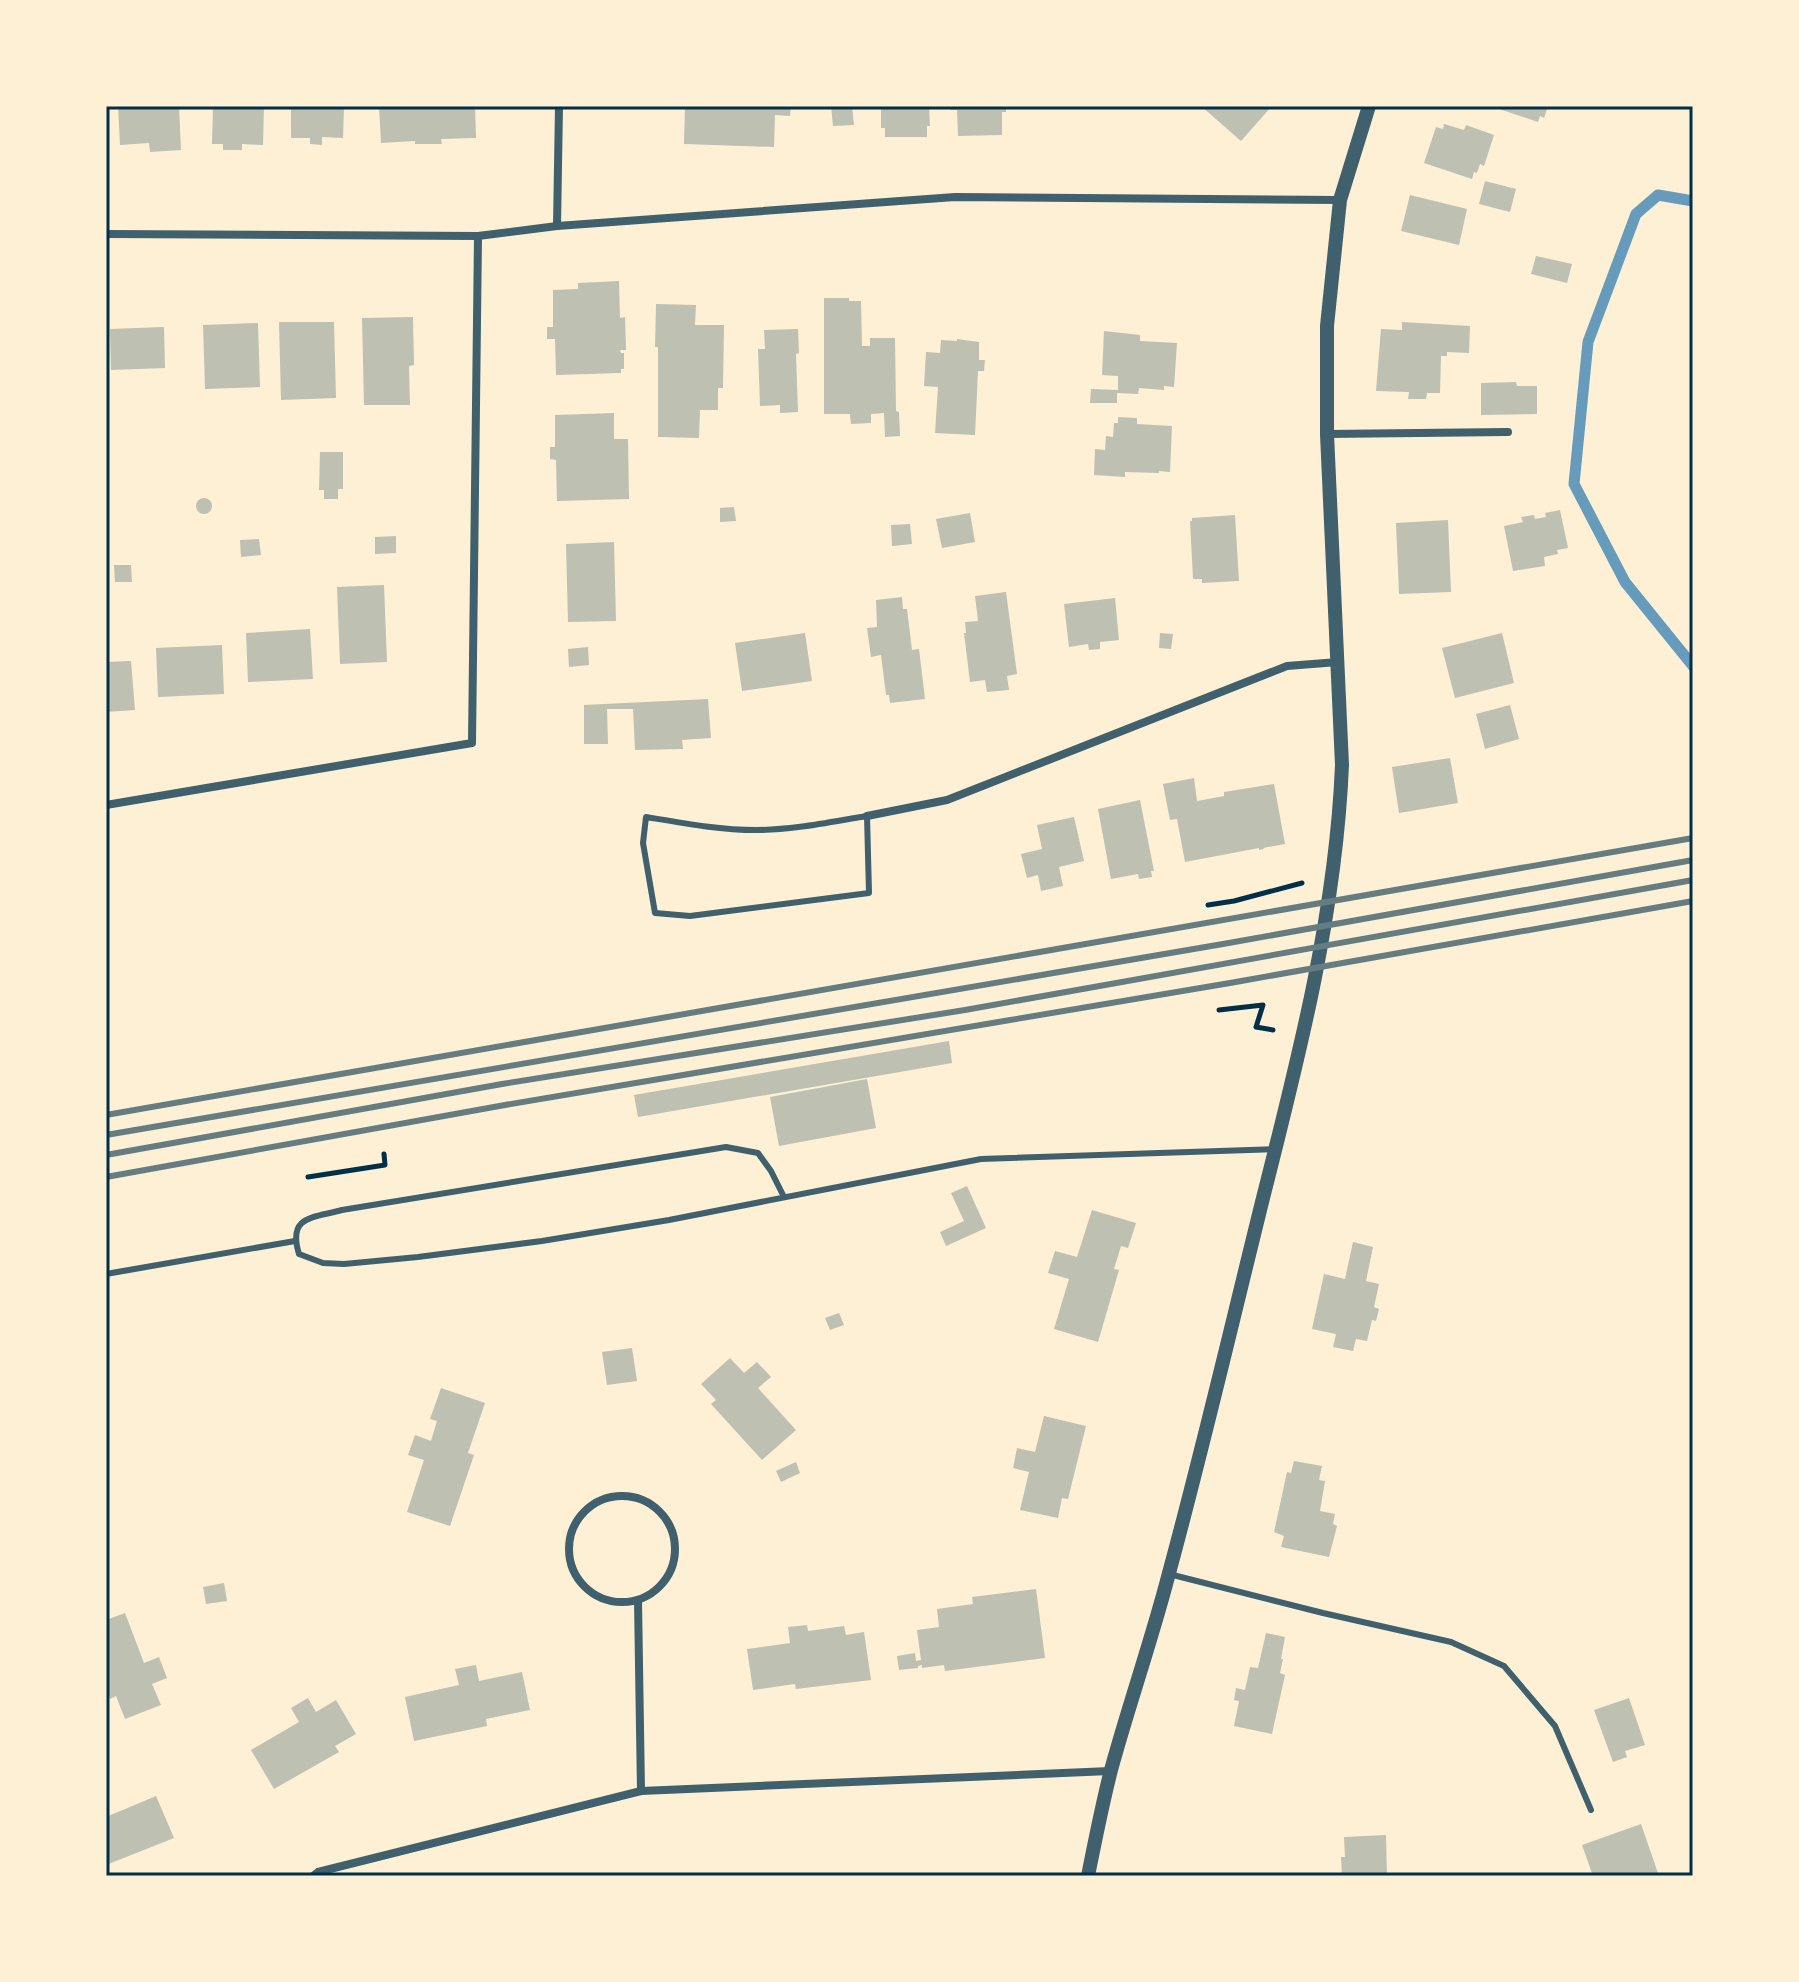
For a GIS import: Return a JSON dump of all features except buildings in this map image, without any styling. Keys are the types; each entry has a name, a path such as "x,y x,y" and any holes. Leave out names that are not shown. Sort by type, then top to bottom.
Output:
{"street":[{"path":"557,226 559,106"},
{"path":"1088,1876 1110,1771 1169,1574 1276,1149 1311,999 1334,857 1342,765 1327,434 1327,326 1340,200 1369,106"},
{"path":"106,234 478,236 557,226 955,197 1340,200"},
{"path":"106,805 472,743 478,236"},
{"path":"1327,434 1508,432"},
{"path":"867,816 947,800 1287,666 1338,662"},
{"path":"624,1496 641,1499 667,1519 674,1534 676,1551 669,1575 652,1594 638,1601 619,1603 601,1598 585,1588 571,1564 570,1537 578,1520 591,1506 607,1498 624,1496"},
{"path":"638,1601 641,1791"},
{"path":"313,1876 318,1872 641,1791 1110,1771"}],"lane":[{"path":"867,816 869,893 690,916 655,913 643,843 646,817 756,830 867,816"},
{"path":"784,1197 758,1153 726,1147 342,1210 304,1220 297,1227 295,1241 299,1254 323,1263 388,1260 669,1220 981,1159 1276,1149"},
{"path":"106,1274 295,1241"},
{"path":"1169,1574 1451,1642 1504,1666 1555,1726 1591,1810"}],"path":[{"path":"1208,905 1302,883"},
{"path":"1219,1010 1263,1005 1256,1027 1273,1030"},
{"path":"308,1177 385,1165 384,1154"}],"waterway":[{"path":"1693,201 1658,195 1636,214 1588,342 1574,484 1625,582 1693,666"}],"railway":[{"path":"106,1115 1693,838"},
{"path":"106,1135 1223,944 1693,860"},
{"path":"106,1155 502,1084 965,1010 1693,880"},
{"path":"106,1177 505,1105 1230,983 1693,901"}]}
